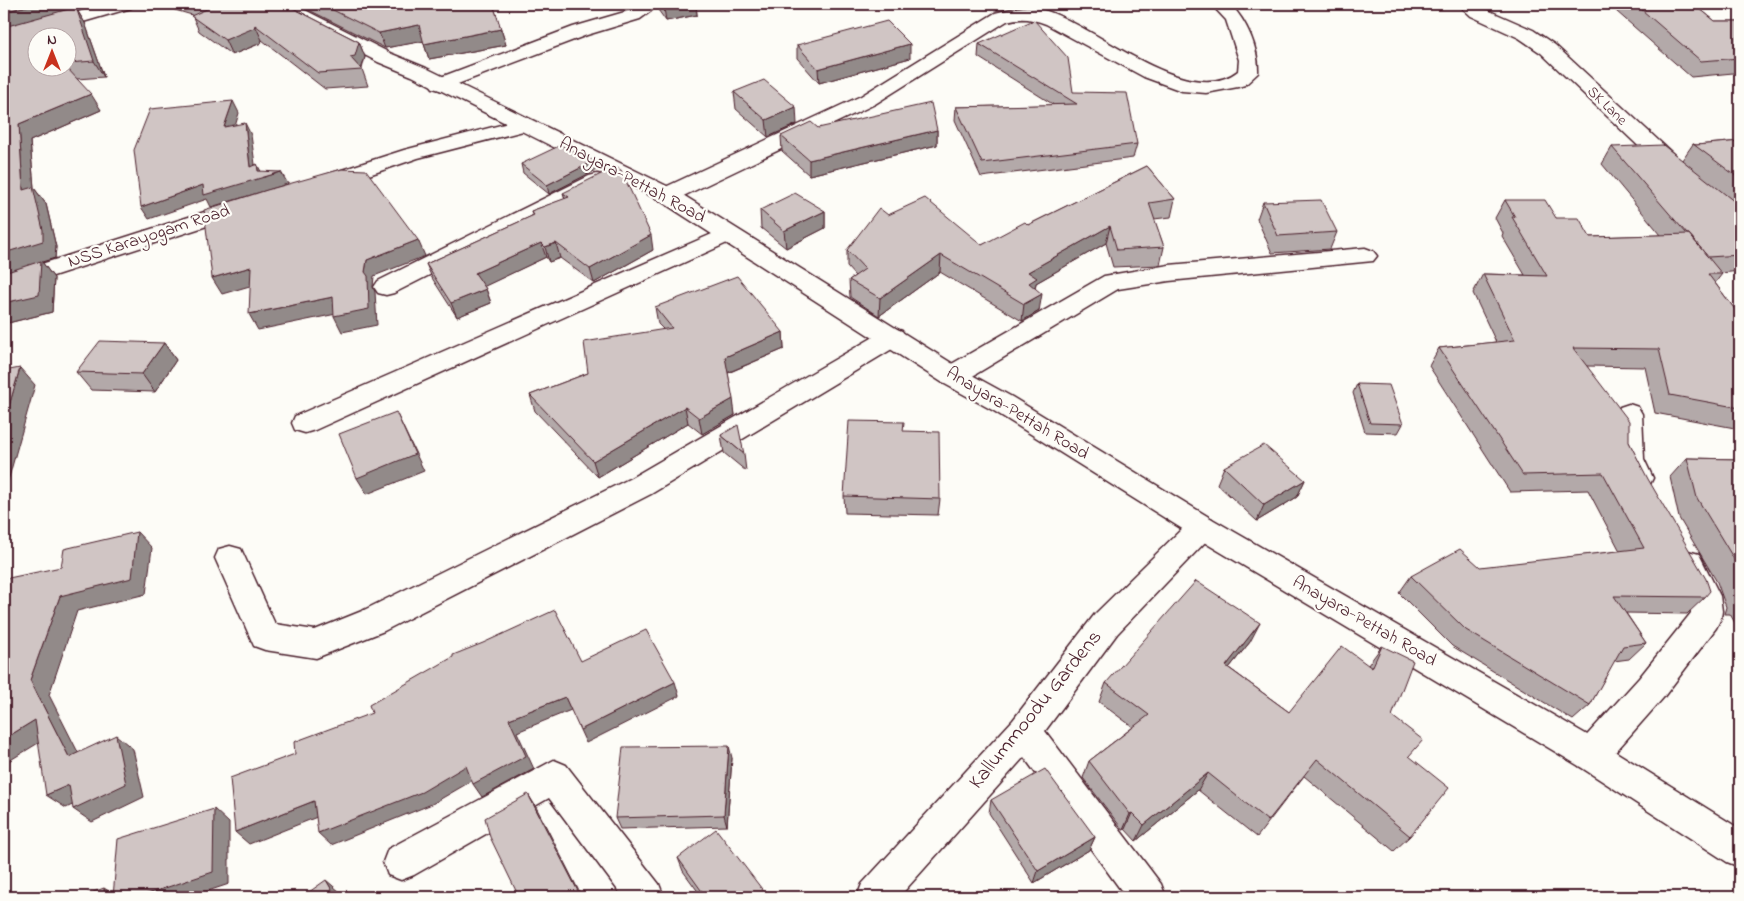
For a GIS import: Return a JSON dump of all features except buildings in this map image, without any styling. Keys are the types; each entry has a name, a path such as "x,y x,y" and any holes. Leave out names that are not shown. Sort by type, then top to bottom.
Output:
{"street":[{"path":"4,39 125,4"},
{"name":"Anayara-Pettah Road","path":"280,4 667,195 952,376 1003,404 1202,527 1591,755 1740,849"},
{"path":"440,84 580,31 634,15 645,7 646,4"},
{"path":"667,195 868,100 1001,17 1017,12 1034,12 1151,73 1182,85 1206,87 1238,81 1248,74 1249,60 1234,18 1220,4"},
{"name":"SK Lane","path":"1467,4 1477,12 1526,34 1548,49 1661,157 1690,180"},
{"path":"312,187 411,154 524,125"},
{"path":"386,286 617,171"},
{"name":"NSS Karayogam Road","path":"4,284 257,202"},
{"path":"305,423 728,234"},
{"path":"952,376 1112,282 1169,273 1364,256"},
{"path":"230,558 265,636 316,644 373,621 641,486 893,337"},
{"path":"1629,414 1630,459 1653,504"},
{"name":"Kallummoodu Gardens","path":"875,897 1025,731 1106,624 1202,527"},
{"path":"1591,755 1651,688 1705,618 1708,608 1704,592 1672,536"},
{"path":"1025,731 1148,897"},
{"path":"401,862 554,777 646,897"}]}
